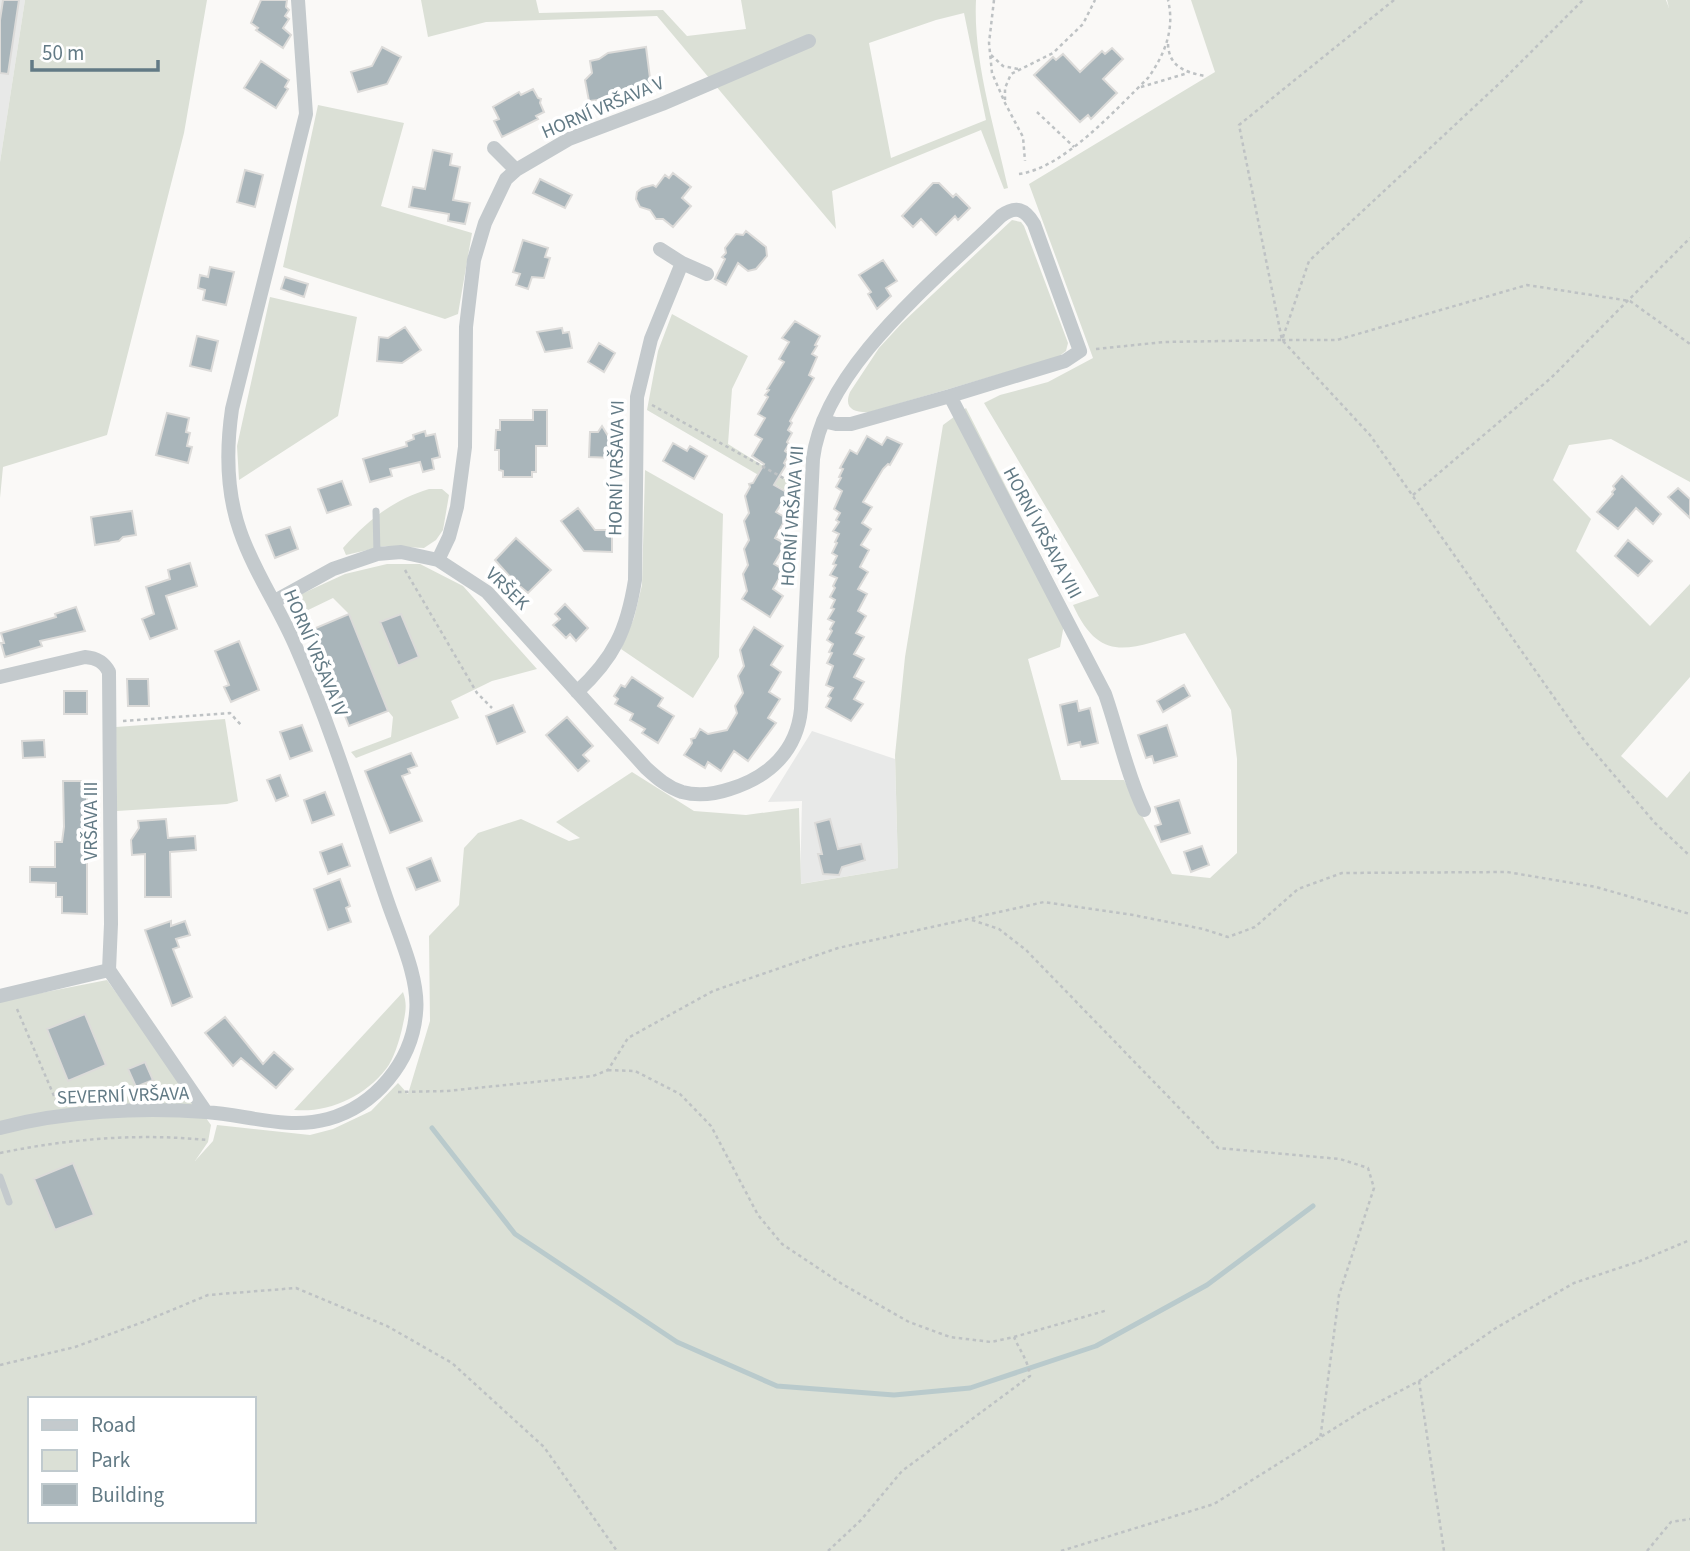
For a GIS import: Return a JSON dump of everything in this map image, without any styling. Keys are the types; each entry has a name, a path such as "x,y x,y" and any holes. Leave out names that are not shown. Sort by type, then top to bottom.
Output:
{"street":[{"name":"HORNÍ VRŠAVA IV","path":"206,1112 276,1123 300,1123 328,1119 357,1108 377,1093 401,1061 412,1036 416,1001 410,967 350,790 297,649 275,601 251,561 239,529 229,480 228,438 232,409 306,114 298,0"},
{"name":"HORNÍ VRŠAVA V","path":"438,560 449,537 457,507 465,447 466,327 474,260 485,223 506,179 516,170 569,139 662,104 809,41"},
{"path":"494,148 516,170"},
{"name":"HORNÍ VRŠAVA VII","path":"661,782 685,793 723,792 760,777 774,767 794,741 802,709 815,447 823,421 854,367 876,339 1001,216 1011,210 1024,211 1034,224 1080,351"},
{"path":"660,249 682,263 708,274"},
{"name":"HORNÍ VRŠAVA VI","path":"577,692 600,671 614,649 632,598 635,580 636,397 651,339 682,263"},
{"path":"823,421 850,424 1065,361 1080,351"},
{"name":"HORNÍ VRŠAVA VIII","path":"950,396 1105,694 1134,789 1144,810"},
{"name":"VRŠEK","path":"275,601 333,569 377,554 419,554 438,560 488,593 661,782"},
{"name":"VRŠAVA III","path":"0,677 85,657 94,658 109,673 109,970"},
{"path":"5,994 109,970 206,1112"},
{"name":"SEVERNÍ VRŠAVA","path":"0,1128 121,1111 206,1112"}],"lane":[{"path":"376,511 377,554"},
{"path":"0,1177 9,1202"}],"path":[{"path":"994,0 989,52 994,81 1023,137 1025,162"},
{"path":"1005,103 1007,80 1018,69 1053,53 1083,24 1095,0"},
{"path":"1168,0 1170,59 1178,68 1205,76"},
{"path":"1394,0 1239,125 1282,340 1370,435 1584,740 1655,823 1690,856"},
{"path":"1282,340 1310,261 1502,81 1583,0"},
{"path":"1019,174 1045,165 1074,147 1138,88 1159,63 1168,40"},
{"path":"989,52 1003,66 1018,69"},
{"path":"1138,88 1179,74 1191,73"},
{"path":"1037,113 1074,147"},
{"path":"1413,495 1551,378 1690,238"},
{"path":"1080,351 1164,342 1337,340 1527,285 1630,301 1690,344"},
{"path":"636,397 787,482 812,492"},
{"path":"395,552 477,693 492,708"},
{"path":"110,723 230,713 241,725"},
{"path":"608,1070 628,1038 713,991 838,948 1044,902 1133,915 1203,929 1228,937 1255,927 1298,889 1342,873 1507,872 1596,887 1690,914"},
{"path":"971,920 999,929 1026,950 1218,1149 1340,1159 1368,1168 1374,1188 1339,1295 1320,1440"},
{"path":"5,994 64,1117"},
{"path":"377,1093 447,1091 593,1076 608,1070 635,1071 680,1094 711,1126 758,1215 782,1244 909,1322 950,1337 990,1342 1108,1310"},
{"path":"0,1153 81,1139 148,1137 207,1140"},
{"path":"1061,1551 1214,1504 1320,1440 1362,1411 1419,1381 1496,1328 1574,1283 1640,1261 1690,1240"},
{"path":"0,1365 75,1347 208,1295 296,1289 387,1326 452,1363 544,1447 617,1551"},
{"path":"828,1551 861,1520 902,1471 1030,1376 1028,1360 1020,1352 1014,1337"},
{"path":"1419,1381 1444,1551"},
{"path":"1647,1551 1671,1522 1690,1520"}],"shaded area":[{"path":"0,0 25,0 0,162"},
{"path":"812,731 895,759 898,868 800,884 802,801 768,802"}],"green space":[{"path":"25,0 207,0 184,133 107,435 3,467 0,498 0,162"},
{"path":"421,0 536,0 539,13 663,10 687,36 746,29 741,0 976,0 981,71 1008,188 1004,189 981,130 832,191 836,229 657,16 486,22 428,37","holes":["964,13 986,120 891,158 869,43"]},
{"path":"1191,0 1666,0 1669,8 1667,0 1690,0 1690,482 1611,439 1569,445 1553,480 1591,519 1576,551 1650,626 1690,584 1690,677 1621,756 1667,798 1690,771 1690,1551 0,1551 0,1001 107,980 211,1125 208,1142 195,1161 213,1141 217,1125 310,1135 333,1129 371,1111 398,1083 408,1094 430,1021 429,936 459,905 464,848 478,833 521,819 569,841 580,838 556,822 632,772 694,811 746,815 799,808 801,884 898,868 895,755 905,657 943,425 966,408 1067,607 1060,647 1028,659 1061,780 1124,780 1172,874 1210,878 1237,853 1237,759 1231,710 1185,633 1134,647 1120,648 1095,638 1084,625 1073,605 1099,596 984,403 1000,395 1048,382 1093,358 1029,184 1215,72"},
{"path":"318,105 404,123 381,206 472,233 458,314 445,319 283,267"},
{"path":"1012,220 1021,222 1024,226 1068,343 1066,351 1058,357 870,412 852,409 848,402 850,392 879,348"},
{"path":"270,297 357,317 338,416 239,480 237,446"},
{"path":"672,314 748,356 732,389 728,444 802,490 798,498 647,410 658,351"},
{"path":"645,470 723,514 719,657 693,698 621,649 634,618 642,585"},
{"path":"429,489 442,489 449,495 443,530 436,540 424,548 385,546 346,555 343,548 372,520 404,499"},
{"path":"387,564 420,564 463,586 537,669 492,681 451,701 459,718 356,758 351,752 391,737 393,717 388,711 349,614 333,598 304,612 297,596 345,574"},
{"path":"225,719 238,801 117,811 116,727"},
{"path":"403,992 406,1010 399,1039 389,1065 377,1079 356,1095 333,1106 294,1110"}],"building":[{"path":"3,0 19,0 8,74 0,73 0,20"},
{"path":"261,0 287,0 286,7 289,10 285,16 289,19 283,28 291,35 283,48 256,30 258,28 251,23"},
{"path":"382,47 401,57 387,84 358,92 351,72 372,66"},
{"path":"646,47 651,86 620,91 621,94 608,96 609,99 589,101 585,80 592,73 590,61 608,53"},
{"path":"1112,48 1123,59 1103,79 1117,93 1091,119 1088,115 1080,122 1034,75 1053,57 1056,60 1063,54 1080,72 1102,51 1105,54"},
{"path":"261,61 289,80 285,87 288,89 276,108 244,88"},
{"path":"533,89 541,99 544,112 536,116 538,119 502,137 494,121 499,119 493,107 519,92 521,95"},
{"path":"433,150 452,154 450,165 460,167 453,200 470,203 465,224 448,221 449,214 409,207 413,187 425,189"},
{"path":"245,170 263,175 255,207 237,202"},
{"path":"673,173 691,187 682,198 691,206 673,227 663,219 656,219 650,210 640,207 636,199 637,192 642,188 653,185 656,187 665,175 669,178"},
{"path":"540,179 572,195 565,208 533,193"},
{"path":"933,183 939,183 953,197 956,194 970,208 958,220 955,216 936,235 921,219 913,227 902,216"},
{"path":"746,231 766,247 767,256 756,269 748,271 738,263 726,285 715,279 725,259 722,257 726,253 725,248 736,234 743,235"},
{"path":"523,240 548,248 545,257 550,258 544,278 532,277 528,289 516,285 520,274 513,272"},
{"path":"883,260 897,281 886,288 891,296 877,309 868,294 871,292 859,275"},
{"path":"210,267 234,272 226,305 203,300 205,290 198,288 200,275 208,277"},
{"path":"285,277 308,284 304,297 281,289"},
{"path":"795,321 820,336 812,354 817,357 809,375 814,378 790,421 792,423 788,430 792,433 785,451 789,454 774,485 788,493 776,512 786,518 775,538 786,544 774,564 784,570 773,589 783,596 770,617 742,599 747,591 743,574 748,565 744,549 749,540 744,521 749,513 745,496 749,484 753,483 764,464 752,456 762,439 755,435 765,418 758,414 768,397 765,395 769,390 767,389 784,362 779,359 789,342 782,338"},
{"path":"405,327 421,350 402,363 377,361 379,337 388,338"},
{"path":"562,328 563,333 569,332 572,348 545,352 537,332"},
{"path":"197,336 218,341 211,371 190,366"},
{"path":"599,343 615,353 604,372 588,362"},
{"path":"533,410 547,410 547,446 536,446 536,472 532,472 532,477 503,477 503,471 499,470 499,450 495,450 496,430 500,430 500,420 533,420"},
{"path":"167,413 189,418 187,446 192,447 188,463 156,455"},
{"path":"602,426 608,436 614,436 614,458 589,457 590,432 598,432"},
{"path":"425,431 426,436 435,434 440,457 432,459 434,469 423,472 420,462 390,469 392,476 370,482 363,459 407,446 406,442 414,439 413,435"},
{"path":"867,436 882,445 887,437 902,444 863,502 872,507 862,523 871,529 861,545 869,550 860,567 868,572 858,589 867,594 858,611 866,616 856,633 864,637 854,654 864,659 854,677 864,682 854,699 863,704 851,721 826,707 833,688 826,685 833,666 827,663 833,644 827,640 834,622 828,619 834,609 831,608 835,600 830,597 837,578 830,575 836,565 833,564 837,556 832,553 839,534 833,531 839,522 836,520 840,513 834,509 842,491 836,487 843,469 840,468 850,450 857,454"},
{"path":"673,443 687,451 690,446 707,456 694,479 663,461"},
{"path":"1622,476 1661,514 1653,524 1636,508 1618,529 1597,512 1613,494 1613,486"},
{"path":"342,481 351,505 327,513 318,489"},
{"path":"1678,488 1690,499 1690,518 1668,497"},
{"path":"578,508 595,530 612,530 612,552 584,551 561,521"},
{"path":"132,511 136,535 95,545 91,517"},
{"path":"290,527 298,549 275,558 266,535"},
{"path":"516,538 551,570 528,593 520,588 495,560"},
{"path":"1628,540 1652,561 1638,576 1615,556"},
{"path":"190,563 197,586 166,596 177,629 150,639 142,619 154,614 146,587 170,579 168,570"},
{"path":"565,604 588,628 576,641 570,634 566,638 553,625 560,619 555,614"},
{"path":"76,607 85,631 40,641 42,646 5,657 1,633 56,617 55,614"},
{"path":"349,614 388,711 349,726 311,630"},
{"path":"401,614 419,657 398,666 380,622"},
{"path":"754,627 783,646 771,665 781,672 769,692 780,699 768,718 776,723 748,761 734,751 721,771 708,762 705,768 684,755 692,743 691,739 695,738 700,729 708,734 727,730 737,713 735,706 743,693 738,676 744,666 740,650"},
{"path":"239,641 259,690 231,702 224,687 229,685 215,651"},
{"path":"632,677 663,698 658,706 674,716 658,743 642,733 645,729 630,720 633,714 615,704 618,699 614,696 621,685 625,687"},
{"path":"127,679 148,679 149,706 128,706"},
{"path":"1184,685 1190,696 1163,712 1157,701"},
{"path":"64,691 87,691 87,714 64,714"},
{"path":"1077,701 1079,711 1090,708 1098,743 1081,747 1080,742 1068,745 1060,705"},
{"path":"513,705 525,732 497,744 486,716"},
{"path":"567,717 593,746 583,755 589,761 578,771 546,735"},
{"path":"302,725 312,751 290,759 280,732"},
{"path":"1167,725 1177,756 1154,763 1152,756 1146,758 1138,735"},
{"path":"44,740 45,757 23,758 22,741"},
{"path":"411,753 417,766 408,769 410,773 402,776 422,821 390,833 365,771"},
{"path":"280,775 288,796 276,801 267,780"},
{"path":"63,781 87,781 87,914 62,913 62,897 56,897 56,883 30,882 30,867 55,867 55,842 62,842 64,827"},
{"path":"325,792 334,815 312,823 304,800"},
{"path":"1179,800 1190,833 1161,842 1155,826 1161,824 1155,807"},
{"path":"166,819 168,838 195,836 196,850 170,852 171,897 145,897 145,854 132,855 131,840 139,828 138,821"},
{"path":"830,819 838,849 861,844 865,860 842,867 839,875 823,874 818,854 822,854 815,823"},
{"path":"342,844 350,866 328,874 320,852"},
{"path":"1202,846 1209,865 1191,872 1184,852"},
{"path":"431,858 440,881 416,890 407,868"},
{"path":"340,879 350,906 346,908 351,922 328,930 314,889"},
{"path":"171,921 171,926 185,921 190,935 176,939 179,947 173,949 192,997 172,1006 145,930"},
{"path":"85,1014 106,1065 68,1081 47,1029"},
{"path":"225,1017 263,1064 274,1052 293,1069 276,1088 241,1058 233,1066 205,1033"},
{"path":"145,1062 153,1080 136,1087 128,1069"},
{"path":"73,1163 94,1215 55,1230 34,1179"}],"waterway":[{"path":"432,1128 515,1234 677,1342 777,1386 894,1395 970,1388 1096,1346 1207,1285 1313,1206"}]}
